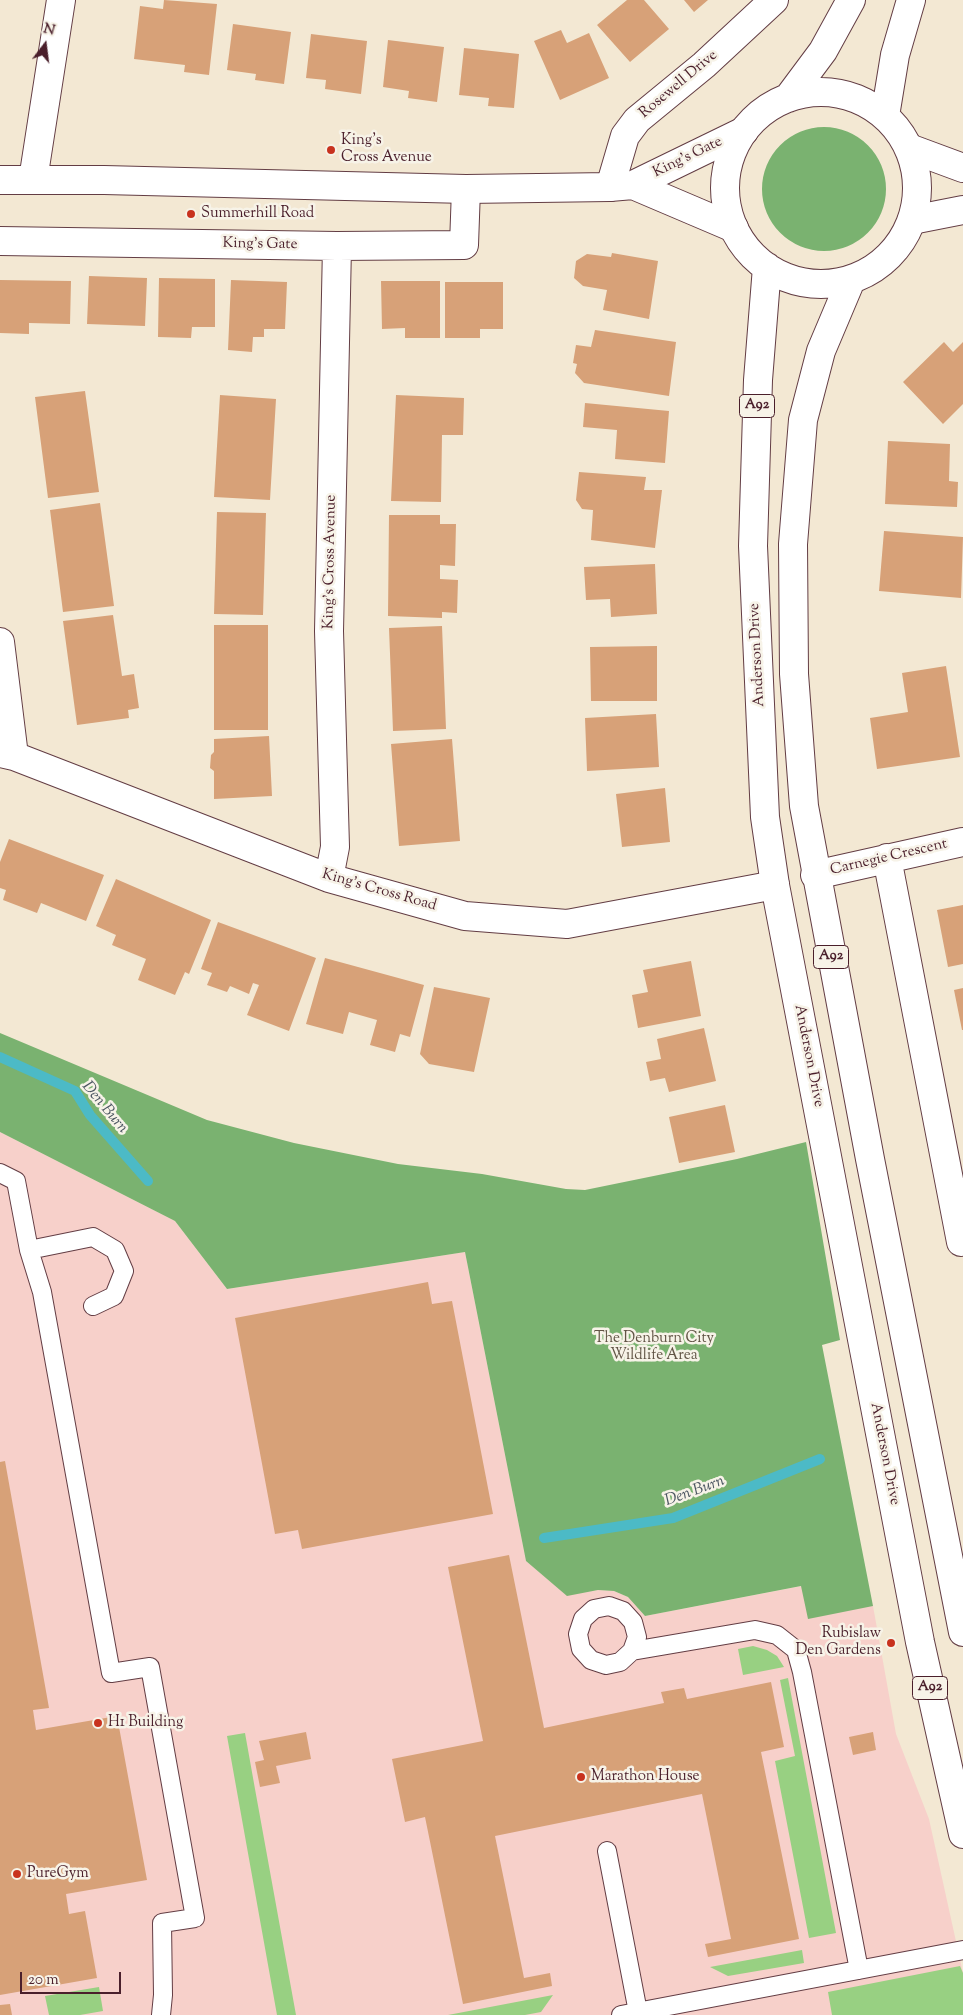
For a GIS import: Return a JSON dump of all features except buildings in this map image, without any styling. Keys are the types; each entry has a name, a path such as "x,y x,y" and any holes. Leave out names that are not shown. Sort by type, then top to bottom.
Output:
{"street":[{"path":"33,180 61,0"},
{"name":"Rosewell Drive","path":"622,186 625,136 637,120 704,65 774,0"},
{"path":"788,98 824,51 851,0"},
{"path":"885,116 895,55 911,0"},
{"path":"822,92 849,96 868,104 885,116 899,130 909,148 916,172 918,196 912,220 896,249 869,272 851,280 822,284 793,280 767,267 747,248 734,228 728,211 726,177 732,153 744,131 756,117 771,106 788,98 822,92"},
{"name":"King's Gate","path":"622,186 744,131"},
{"path":"909,148 963,168"},
{"name":"King's Gate","path":"0,180 466,189 622,186 734,228"},
{"name":"King's Gate","path":"0,241 337,246 464,245 466,189"},
{"path":"912,220 963,210"},
{"name":"King's Cross Avenue","path":"330,878 335,847 329,631 337,246"},
{"name":"Anderson Drive","path":"767,267 758,380 753,546 765,818 775,885 920,1642 963,1834"},
{"name":"A92","path":"851,280 821,352 803,420 793,544 794,674 804,806 963,1632"},
{"path":"0,642 7,755"},
{"name":"King's Cross Road","path":"7,755 330,878 465,916 567,924 775,885"},
{"name":"Carnegie Crescent","path":"816,875 963,842"},
{"path":"886,858 961,1242"}],"lane":[{"path":"0,1173 16,1181 29,1250 42,1292 111,1673 150,1667 195,1918 162,1923 163,1995 160,2015"},
{"path":"29,1250 93,1237 115,1250 124,1271 114,1296 93,1306"},
{"path":"632,1651 755,1630 777,1635 796,1650 802,1672 859,1970"},
{"path":"607,1851 638,2012"},
{"path":"621,2015 963,1950"}],"shaded area":[{"path":"0,1132 175,1221 227,1289 465,1252 526,1561 567,1595 598,1590 614,1591 628,1597 645,1616 802,1586 806,1608 873,1606 896,1734 929,1819 963,1973 963,2015 0,2015"}],"green space":[{"path":"824,127 848,131 868,145 882,165 886,189 882,213 868,233 848,247 824,251 800,247 780,233 766,213 762,189 766,165 780,145 800,131"},
{"name":"The Denburn City Wildlife Area","path":"0,1033 207,1120 294,1143 398,1164 482,1174 566,1189 585,1190 737,1159 806,1142 840,1340 822,1345 873,1606 808,1619 801,1586 645,1616 628,1597 614,1591 598,1590 567,1596 526,1561 465,1252 227,1289 175,1221 0,1132"},
{"path":"753,1646 767,1650 777,1656 784,1667 743,1675 738,1649"},
{"path":"788,1678 836,1933 809,1938 775,1761 795,1756 780,1680"},
{"path":"245,1733 296,2015 277,2015 227,1736"},
{"path":"802,1950 804,1963 728,1976 710,1967"},
{"path":"960,1966 963,1973 963,2015 832,2015 828,1992"},
{"path":"99,1987 103,2011 80,2015 49,2015 45,1996"},
{"path":"553,1995 541,2012 525,2015 448,2015"}],"waterway":[{"name":"Den Burn","path":"0,1057 75,1091 90,1115 148,1181"},
{"name":"Den Burn","path":"544,1538 673,1518 820,1459"}],"place":[{"name":"King's Cross Avenue","path":"331,150"},
{"name":"Summerhill Road","path":"191,214"},
{"name":"Rubislaw Den Gardens","path":"891,1643"},
{"name":"H1 Building","path":"98,1723"},
{"name":"Marathon House","path":"581,1777"},
{"name":"PureGym","path":"17,1874"}]}
